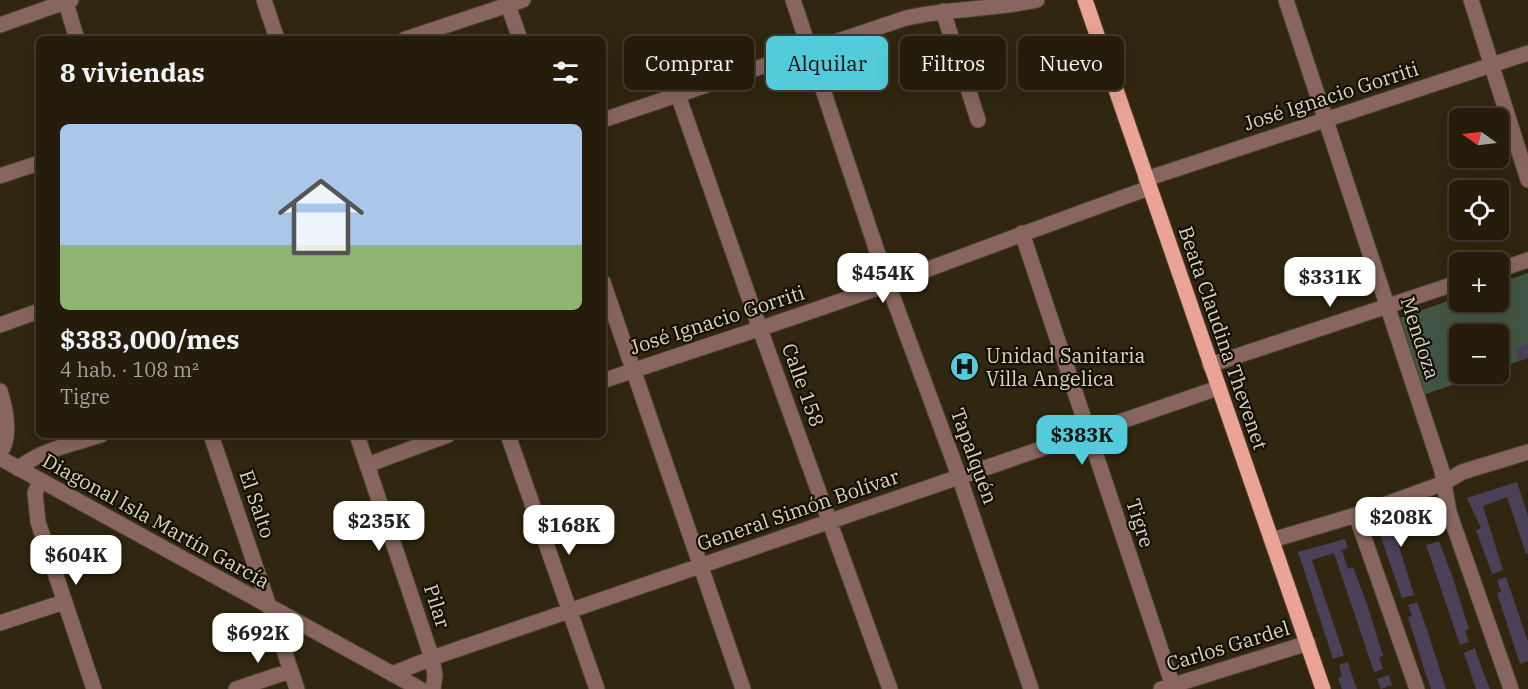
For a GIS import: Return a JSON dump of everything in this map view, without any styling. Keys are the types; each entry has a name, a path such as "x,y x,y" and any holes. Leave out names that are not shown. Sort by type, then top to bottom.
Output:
{"main road":[{"name":"Beata Claudina Thevenet","path":"1085,0 1323,689"}],"street":[{"path":"264,0 276,36"},
{"name":"Tapalquén","path":"793,0 805,36"},
{"path":"850,36 906,18 943,11 1009,7 1037,0"},
{"name":"Mendoza","path":"1286,0 1442,471 1449,512 1511,689"},
{"path":"1471,0 1528,180"},
{"path":"0,25 67,1 76,36"},
{"path":"414,36 515,2 520,36"},
{"path":"943,11 978,120"},
{"name":"José Ignacio Gorriti","path":"606,380 888,284 1148,184 1326,120 1528,53"},
{"path":"606,119 766,64"},
{"name":"Tapalquén","path":"824,90 888,284 959,476 1031,689"},
{"name":"Calle 158","path":"678,95 890,689"},
{"path":"0,176 36,164"},
{"name":"Tigre","path":"1022,233 1169,688"},
{"path":"1509,266 1528,260"},
{"path":"1210,365 1449,286"},
{"path":"606,291 743,689"},
{"path":"0,325 36,312"},
{"name":"General Simón Bolívar","path":"392,674 432,658 1218,388"},
{"path":"0,391 7,427 6,444 0,453"},
{"path":"19,469 29,460 92,438"},
{"name":"El Salto","path":"212,438 297,689"},
{"name":"Pilar","path":"358,438 432,658 435,675 433,689"},
{"path":"367,465 440,438"},
{"path":"509,438 597,689"},
{"path":"1272,540 1444,483 1462,472 1527,456"},
{"name":"Diagonal Isla Martín García","path":"0,458 420,689"},
{"path":"40,481 35,493 38,522 94,689"},
{"path":"1356,514 1417,689"},
{"path":"0,623 64,602"},
{"name":"Carlos Gardel","path":"1169,688 1308,643"},
{"path":"236,689 291,671"}],"green space":[{"path":"1528,273 1528,358 1509,365 1509,324 1449,324 1449,384 1455,384 1423,395 1397,319 1449,301 1449,312 1509,312 1509,280"}],"building":[{"path":"1528,344 1528,358 1519,361 1515,349"},
{"path":"1517,482 1528,516 1528,553 1526,554 1507,497 1483,506 1503,570 1492,574 1476,530 1481,528 1467,498"},
{"path":"1428,510 1432,521 1395,533 1414,595 1402,598 1379,532 1381,531 1379,526"},
{"path":"1345,539 1348,548 1342,550 1348,569 1353,567 1383,656 1379,657 1383,669 1374,672 1334,553 1312,560 1344,655 1333,659 1298,552"},
{"path":"1439,541 1469,629 1465,631 1469,642 1460,645 1426,545"},
{"path":"1506,577 1528,642 1528,661 1520,664 1497,593 1501,592 1497,580"},
{"path":"1417,602 1446,689 1431,689 1424,669 1408,617 1412,616 1408,605"},
{"path":"1475,648 1490,689 1476,689 1464,653"},
{"path":"1348,662 1357,689 1342,689 1338,678 1342,677 1339,665"},
{"path":"1389,675 1392,685 1381,689 1377,679"}],"place":[{"name":"Unidad Sanitaria Villa Angelica","path":"965,367"}]}
